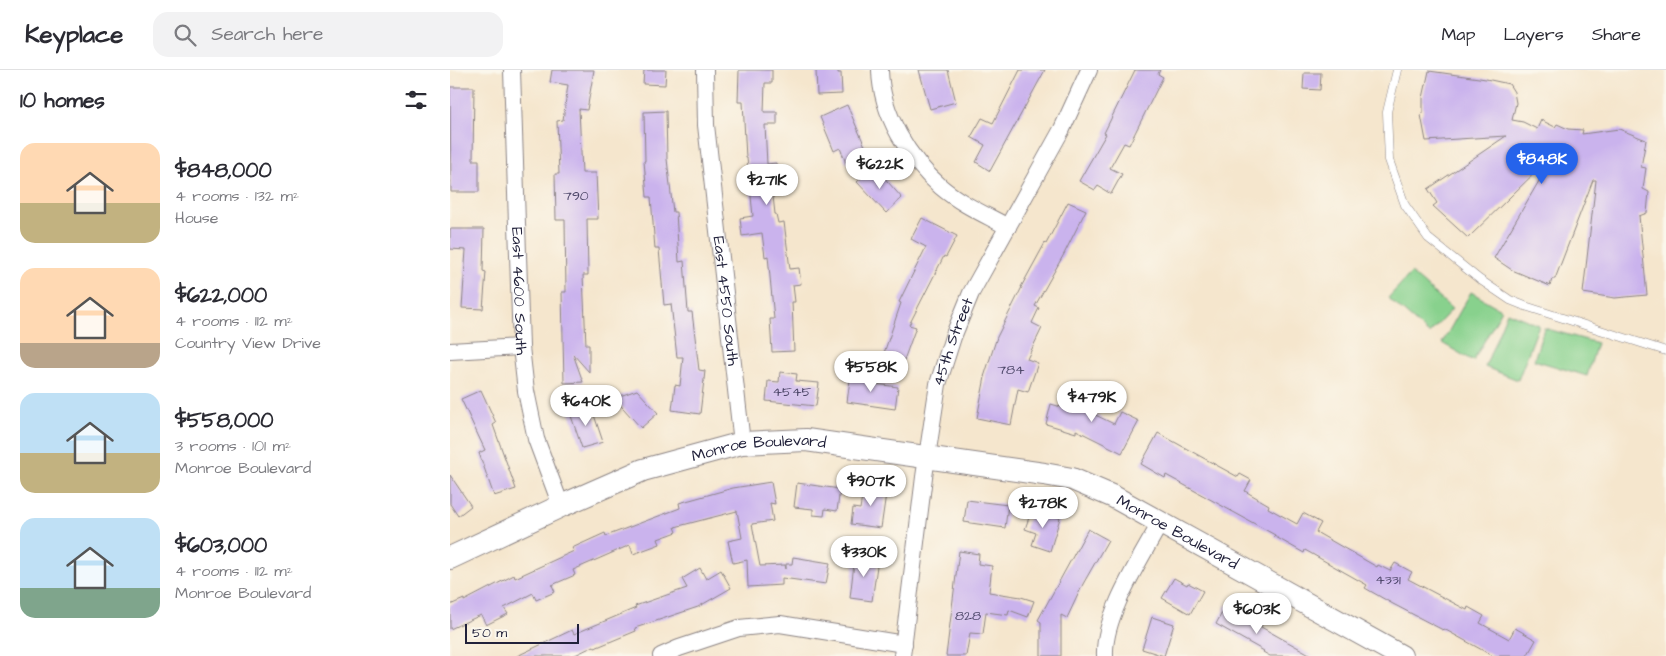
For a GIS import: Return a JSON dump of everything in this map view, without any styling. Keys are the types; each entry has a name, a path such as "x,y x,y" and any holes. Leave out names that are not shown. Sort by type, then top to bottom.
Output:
{"street":[{"name":"East 4600 South","path":"512,70 521,347 526,392 536,439 561,506"},
{"name":"East 4550 South","path":"705,70 706,125 742,443"},
{"path":"880,70 888,108 904,143 921,166 949,193 965,204 1008,227"},
{"name":"45th Street","path":"903,650 938,384 953,337 970,293 1062,129 1090,70"},
{"path":"450,351 521,347"},
{"name":"Monroe Boulevard","path":"450,558 643,470 742,443 806,440 1072,479 1114,497 1401,656"},
{"path":"1105,656 1105,644 1111,620 1121,596 1160,523"},
{"path":"661,656 681,652 739,628 780,624 903,650"}],"lane":[{"path":"1397,70 1387,112 1389,160 1405,205 1428,238 1479,279 1510,300 1666,351"}],"green space":[{"path":"1411,273 1452,309 1429,334 1388,298"},
{"path":"1471,292 1502,310 1473,361 1442,343"},
{"path":"1507,312 1539,325 1518,380 1485,367"},
{"path":"1544,328 1597,343 1587,376 1534,360"}],"building":[{"path":"552,70 594,70 587,110 579,109 582,173 596,173 598,219 587,219 588,275 583,275 586,345 589,345 589,372 573,354 583,382 564,383 562,292 566,292 565,220 556,220 555,174 559,174 557,121 563,120 568,85 550,82"},
{"path":"644,70 666,70 665,85 643,84"},
{"path":"739,70 772,70 772,83 765,83 764,112 777,112 777,125 765,125 767,164 776,163 777,178 771,178 775,214 778,223 784,222 790,269 799,268 801,284 793,285 795,302 792,302 794,351 772,352 770,319 774,319 768,256 765,257 762,233 742,236 740,218 753,216 746,158 743,102 738,102"},
{"path":"816,70 838,70 838,73 841,73 842,94 817,95"},
{"path":"919,70 948,70 956,102 930,109"},
{"path":"1020,70 1045,70 990,171 976,162 985,145 971,137 982,118 993,123"},
{"path":"1135,70 1160,70 1158,74 1163,77 1129,145 1124,143 1110,168 1122,174 1111,194 1098,186 1095,190 1079,181 1106,134 1104,133"},
{"path":"1429,71 1509,84 1514,92 1516,103 1512,120 1523,122 1537,129 1541,120 1555,127 1557,124 1568,129 1583,130 1582,134 1619,129 1646,140 1641,167 1646,168 1643,189 1649,192 1647,213 1639,216 1647,295 1615,298 1583,293 1596,180 1593,180 1555,279 1552,279 1550,286 1512,270 1494,258 1552,156 1468,238 1433,206 1437,203 1428,189 1506,136 1426,141 1421,115 1423,113 1423,98"},
{"path":"1304,73 1321,73 1320,90 1303,89"},
{"path":"450,87 474,87 473,160 479,160 479,192 451,192"},
{"path":"847,105 868,153 846,163 840,148 834,151 820,117"},
{"path":"666,111 667,159 673,212 676,212 679,262 684,261 688,312 692,312 699,370 705,371 700,414 672,410 675,385 680,386 683,357 677,357 671,304 664,305 659,249 655,249 651,197 647,197 644,161 644,112"},
{"path":"874,166 902,198 886,213 857,182"},
{"path":"1068,202 1086,210 1035,306 1039,308 1032,323 1042,328 1027,359 1038,363 1028,392 1018,389 1011,425 977,418 984,377 997,337 1021,287"},
{"path":"922,218 957,236 946,257 944,256 909,325 916,327 904,360 884,353 901,303 899,302 926,247 911,239"},
{"path":"450,229 484,229 483,271 486,272 483,309 462,308 466,250 450,249"},
{"path":"780,372 797,374 796,381 819,383 816,406 766,401 768,381 779,382"},
{"path":"851,372 869,375 867,383 898,387 895,409 847,402"},
{"path":"481,390 496,423 493,425 516,489 494,496 479,453 485,450 461,399"},
{"path":"637,390 658,413 641,428 614,398"},
{"path":"1065,392 1086,398 1083,409 1114,424 1120,412 1139,421 1122,453 1076,430 1076,433 1046,424 1051,404 1061,407"},
{"path":"590,406 590,411 592,409 603,442 582,448 570,413"},
{"path":"1158,433 1238,477 1240,474 1251,480 1245,491 1269,505 1268,508 1297,524 1303,513 1321,523 1316,532 1377,567 1378,565 1390,571 1395,563 1412,572 1408,579 1467,610 1468,607 1484,616 1480,623 1509,639 1515,628 1536,640 1527,656 1493,656 1393,604 1365,588 1367,585 1305,550 1304,553 1166,475 1165,478 1141,464"},
{"path":"450,475 471,506 458,516 450,504"},
{"path":"771,482 775,504 770,503 773,521 752,524 760,566 785,565 786,569 786,564 792,564 793,557 830,563 826,584 782,578 782,585 748,587 747,560 733,563 728,541 742,538 737,511 675,527 677,532 658,539 660,544 633,554 630,545 573,570 575,575 552,585 555,592 536,600 533,593 504,608 508,614 486,625 481,615 450,629 450,605 464,599 464,601 514,575 515,578 574,551 572,548 605,533 606,536 680,508 679,503 733,488"},
{"path":"797,483 840,489 837,511 825,509 824,516 813,515 813,509 794,507"},
{"path":"864,484 887,487 881,528 851,524 853,508 860,509"},
{"path":"967,500 1008,505 1005,528 964,522"},
{"path":"1032,509 1060,518 1050,551 1032,545 1036,533 1025,529"},
{"path":"1088,529 1108,540 1083,584 1067,618 1061,615 1061,656 1041,656 1041,622 1038,620"},
{"path":"959,551 979,554 978,564 992,566 989,592 1034,601 1028,617 1009,610 1008,615 986,612 983,634 970,633 966,656 946,656"},
{"path":"855,555 878,559 872,601 850,598"},
{"path":"700,568 706,579 721,570 731,588 698,607 635,628 636,631 595,648 594,646 573,656 517,656 572,630 574,634 636,608 635,606 687,588 682,579"},
{"path":"1174,578 1203,591 1190,614 1162,598"},
{"path":"1226,605 1313,656 1270,656 1263,652 1216,624"},
{"path":"1152,617 1174,624 1164,656 1142,649"}]}
